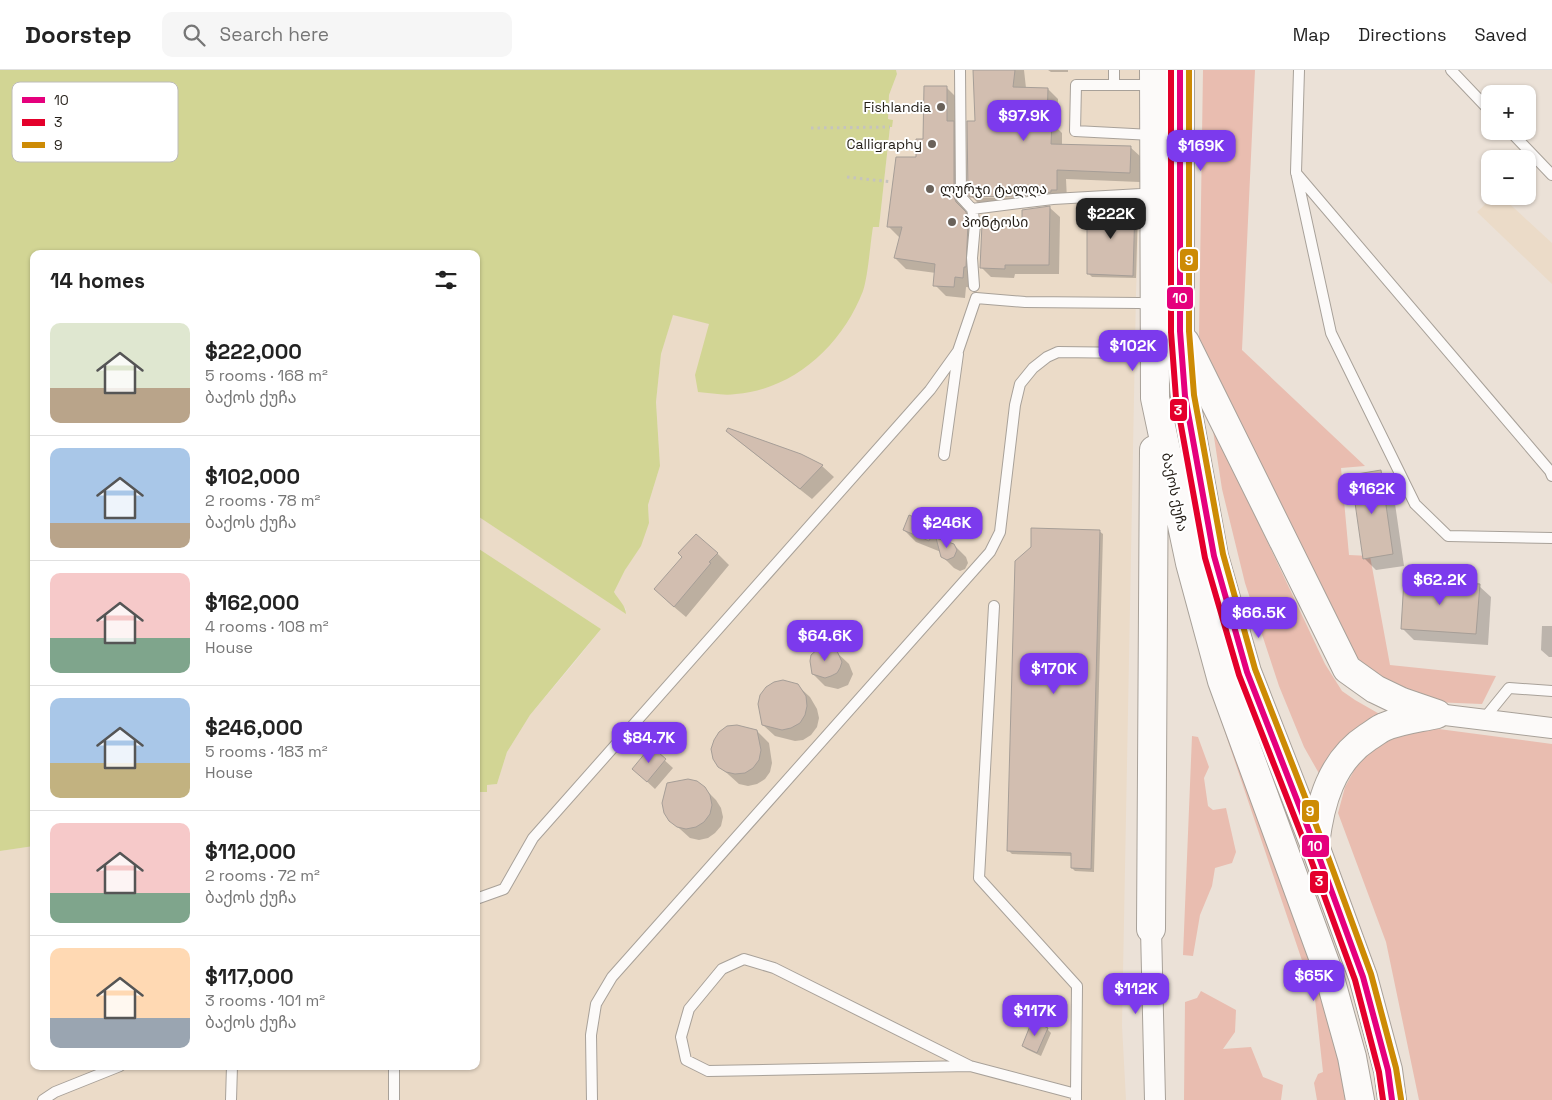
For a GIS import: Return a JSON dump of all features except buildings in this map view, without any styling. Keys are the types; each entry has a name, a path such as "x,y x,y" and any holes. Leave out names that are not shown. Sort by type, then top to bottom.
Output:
{"main road":[{"name":"ბაქოს ქუჩა","path":"1180,70 1180,331 1185,396 1214,556 1247,672 1315,846 1363,977 1388,1070 1392,1100"},
{"name":"ბაქოს ქუჩა","path":"1154,78 1155,398 1190,563 1222,681 1328,971 1352,1057 1360,1100"},
{"path":"1180,331 1347,669 1374,689 1402,702 1437,714"},
{"path":"1151,930 1155,398"},
{"path":"1315,846 1318,816 1330,784 1339,767 1355,746 1384,727 1437,714"}],"street":[{"path":"1437,714 1552,728"},
{"path":"1151,930 1155,1100"}],"lane":[{"path":"960,70 961,197 972,209 975,224 972,258 974,286"},
{"path":"1114,70 1114,85"},
{"path":"1299,70 1296,172 1331,333 1415,504 1448,536 1552,538"},
{"path":"1451,70 1481,102"},
{"path":"1153,135 1075,131 1076,85 1114,85 1154,78"},
{"path":"1519,140 1552,175"},
{"path":"1296,172 1544,464 1552,476"},
{"path":"972,209 1053,199 1141,194 1153,191"},
{"path":"944,455 958,351 976,298 1025,302 1139,302 1154,304"},
{"path":"592,1100 592,1028 596,1004 612,977 990,552 1000,532 1015,406 1020,384 1033,368 1058,352 1138,353 1154,346"},
{"path":"480,898 504,889 533,838 930,390 958,351"},
{"path":"970,1066 708,1071 686,1060 681,1037 689,1009 722,969 744,959 774,968 970,1066 1076,1097 1077,986 979,878 994,606"},
{"path":"1484,720 1510,688 1552,692"},
{"path":"43,1100 55,1092 110,1070"},
{"path":"231,1100 232,1070"},
{"path":"394,1070 394,1100"}],"path":[{"path":"811,128 890,127"},
{"path":"847,177 892,182"}],"shaded area":[{"path":"0,70 896,70 897,74 889,95 888,119 893,120 892,127 890,127 879,227 873,227 865,285 854,311 843,329 829,346 814,361 778,383 758,390 731,395 698,392 695,375 709,324 673,315 661,354 656,402 660,466 648,505 649,523 641,546 625,570 614,592 623,605 626,614 480,518 480,250 30,250 30,847 0,851"},
{"path":"896,70 1144,70 1136,293 1122,1026 1126,1100 0,1100 0,851 30,847 30,1070 480,1070 480,791 487,785 497,784 507,752 530,715 601,629 480,550 480,518 626,613 626,609 614,592 649,523 648,505 660,466 656,402 661,354 673,314 710,324 696,375 863,290 873,227 879,227 890,127 893,120 888,119 889,95 897,74"},
{"path":"1203,70 1255,70 1242,350 1365,466 1341,468 1349,555 1370,556 1390,665 1496,676 1482,704 1432,702 1382,684 1354,656 1199,337"},
{"path":"1484,205 1511,205 1552,243 1552,284 1477,212"},
{"path":"1212,424 1325,664 1342,691 1383,716 1321,777 1304,747 1279,686 1245,583 1222,489"},
{"path":"480,550 601,629 530,715 507,752 497,784 487,785 487,792 480,792"},
{"path":"1210,688 1319,980 1336,1044 1347,1100 1317,1100 1314,1083 1318,1074 1323,1072 1315,999"},
{"path":"1416,726 1552,744 1552,1100 1419,1100 1386,942 1338,813 1345,787 1357,765 1375,747"},
{"path":"1192,736 1198,737 1209,767 1204,778 1208,806 1213,810 1226,808 1236,852 1232,863 1215,868 1212,886 1200,915 1193,956 1183,955"},
{"path":"1201,991 1236,1010 1235,1032 1223,1049 1251,1047 1263,1077 1283,1085 1281,1100 1184,1100 1185,1002 1197,998"}],"transit line":[{"name":"3","path":"1171,70 1171,332 1176,398 1205,558 1239,675 1307,849 1355,980 1379,1072 1383,1100"},
{"name":"10","path":"1180,70 1180,331 1185,396 1214,556 1247,672 1315,846 1363,977 1388,1070 1392,1100"},
{"name":"9","path":"1189,70 1189,331 1194,395 1223,554 1255,669 1323,843 1371,974 1396,1068 1401,1099"}],"place":[{"name":"Fishlandia","path":"941,107"},
{"name":"Calligraphy","path":"932,144"},
{"name":"ლურჯი ტალღა","path":"930,189"},
{"name":"პონტოსი","path":"952,222"}]}
